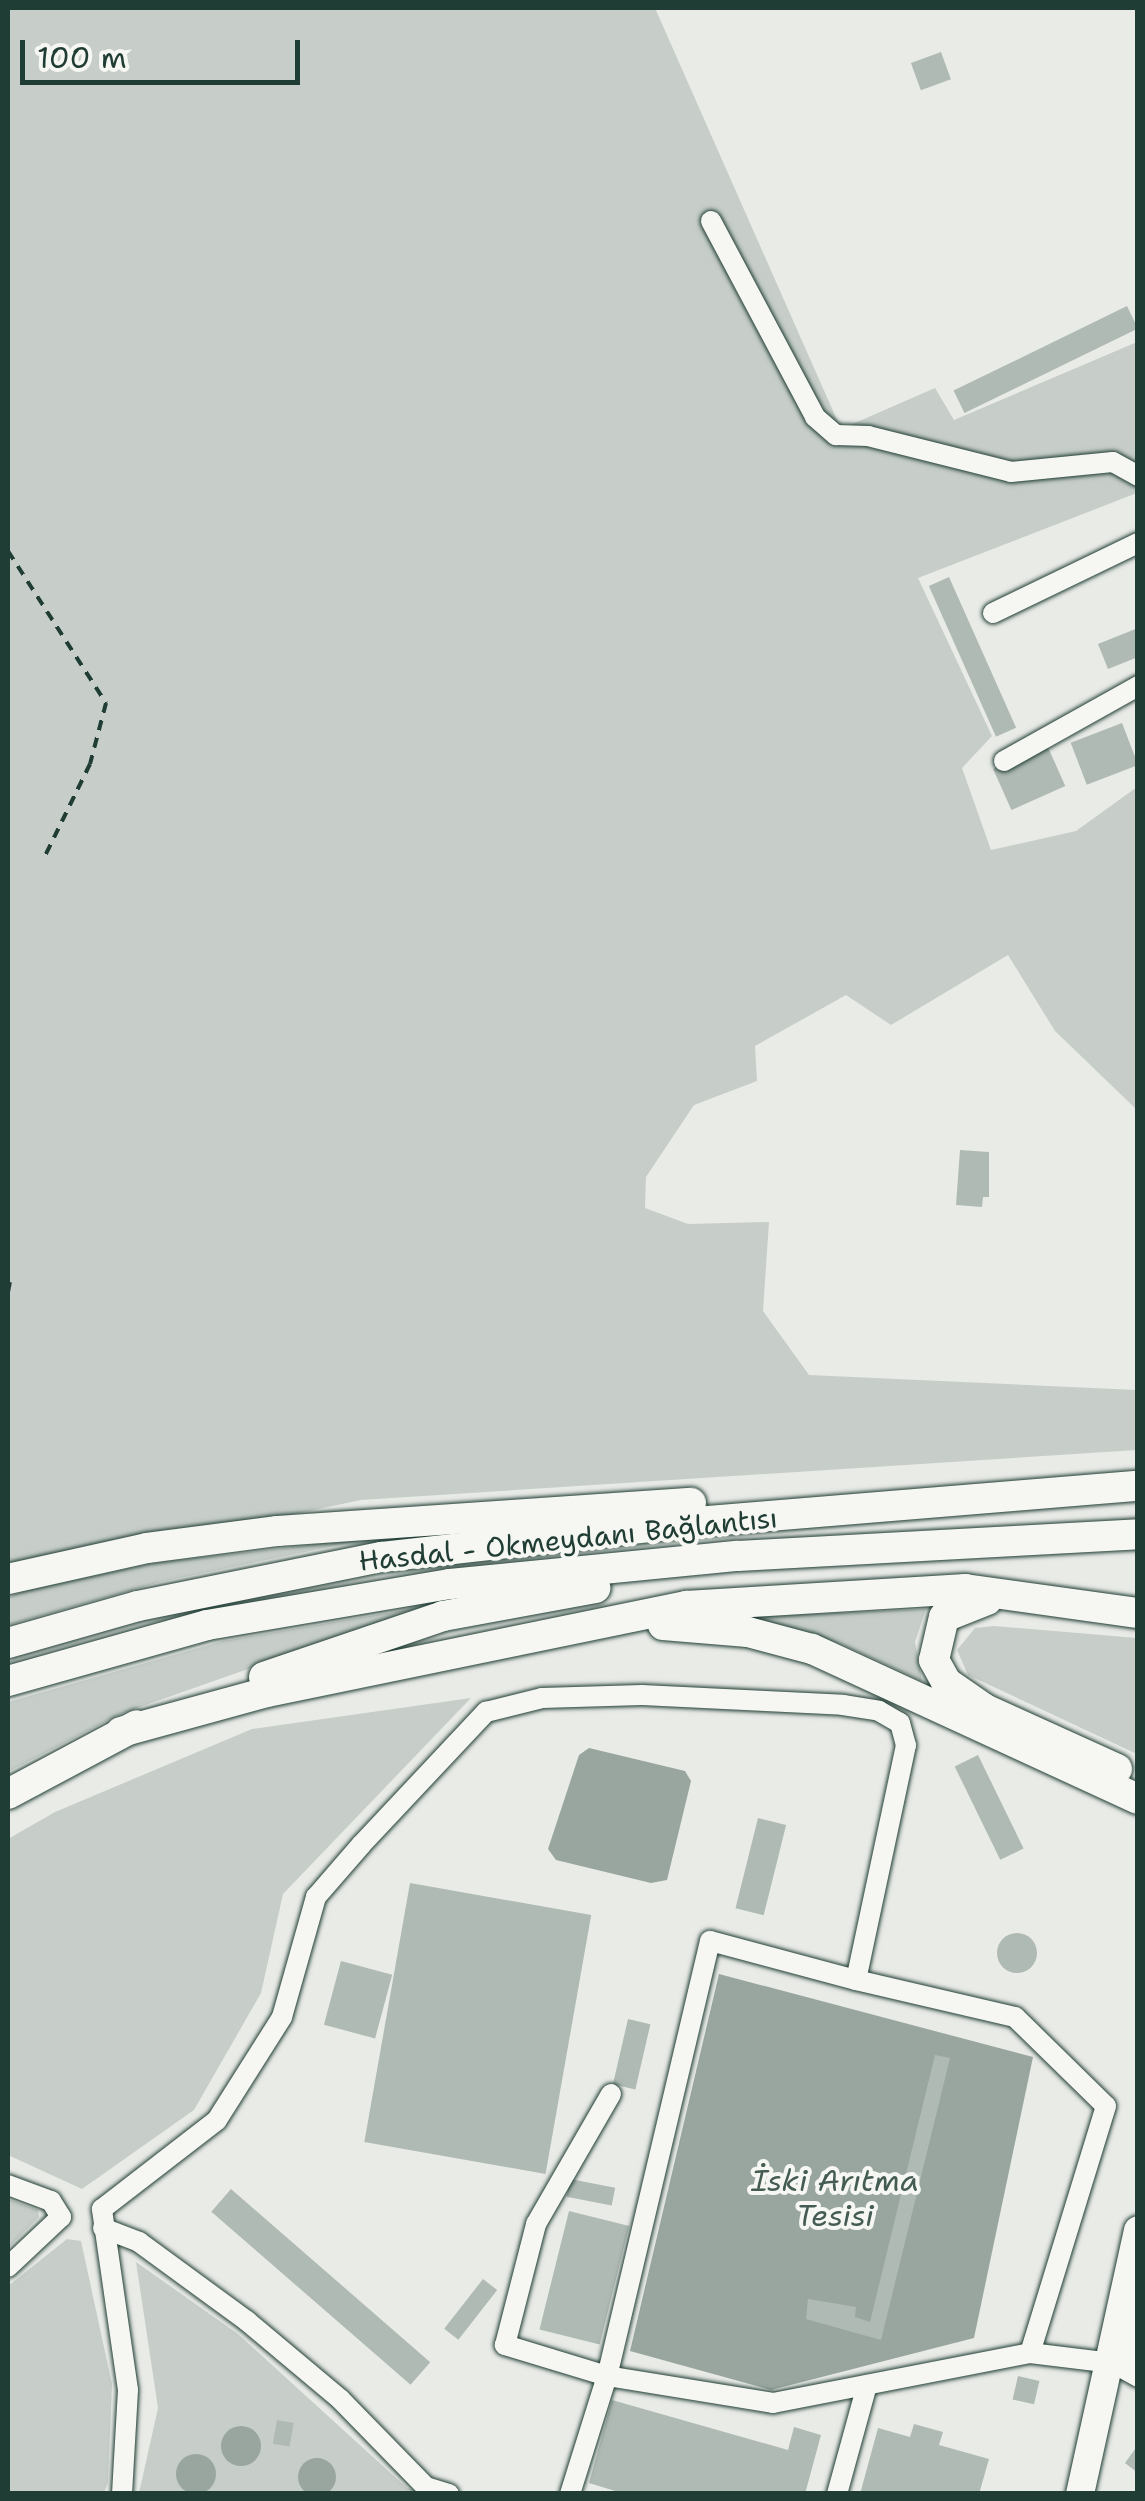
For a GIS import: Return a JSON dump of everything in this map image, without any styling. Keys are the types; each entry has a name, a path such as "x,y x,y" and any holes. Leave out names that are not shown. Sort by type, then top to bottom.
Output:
{"highway":[{"name":"Hasdal - Okmeydanı Bağlantısı","path":"8,1644 172,1598 382,1557 601,1531 1138,1486"},
{"path":"8,1579 147,1548 278,1530 859,1493 927,1506"},
{"name":"Hasdal - Okmeydanı Bağlantısı","path":"8,1681 207,1625 392,1592 636,1564 1138,1534"},
{"path":"8,1794 121,1732 192,1701 481,1606 600,1587 773,1572 860,1549"},
{"path":"121,1732 267,1692 699,1604 964,1589 1005,1598 1138,1614"},
{"path":"1005,1598 958,1606 944,1618 934,1660 946,1682 985,1709 1138,1777"},
{"path":"556,1635 685,1624 778,1638 1138,1799"}],"main road":[{"path":"1129,2366 1112,2334 1138,2230"},
{"path":"1080,2494 1129,2366 1138,2314"}],"street":[{"path":"711,222 816,417 836,436 868,436 1011,472 1113,462 1138,476"},
{"path":"992,613 1138,543"},
{"path":"1004,761 1138,686"},
{"path":"1005,1598 1138,1600"},
{"path":"122,2494 128,2390 102,2208 217,2120 282,2017 316,1898 486,1712 542,1698 642,1695 843,1706 879,1711 900,1724 906,1745 856,1980"},
{"path":"570,2494 606,2376 710,1941 1014,2017 1106,2106 1030,2353"},
{"path":"611,2094 536,2224 505,2345 606,2376 774,2403 1030,2353 1129,2366"},
{"path":"8,2185 51,2201 61,2217 8,2267"},
{"path":"104,2228 139,2242 246,2322 340,2400 426,2487 449,2494"},
{"path":"837,2494 866,2386"}],"path":[{"path":"8,551 106,703 90,764 45,856"},
{"path":"8,1292 10,1282"}],"shaded area":[{"path":"8,8 655,8 841,429 935,388 954,420 1137,342 1137,493 918,578 992,736 962,768 991,850 1076,831 1137,787 1137,1110 1055,1031 1008,955 891,1025 846,995 755,1046 757,1081 694,1105 646,1177 645,1208 688,1224 769,1222 763,1311 809,1375 1137,1390 1137,1450 361,1500 8,1574"},
{"path":"378,1537 160,1582 8,1625 8,1597 27,1590 154,1563"},
{"path":"428,1606 120,1714 8,1772 8,1702 223,1641"},
{"path":"926,1609 915,1642 922,1681 841,1644 749,1617"},
{"path":"994,1626 1137,1638 1137,1754 968,1675 957,1650 975,1628"},
{"path":"471,1698 283,1894 261,1993 194,2110 82,2189 8,2155 8,1839 55,1812 252,1729"},
{"path":"8,2199 38,2210 39,2217 8,2248"},
{"path":"67,2239 81,2241 112,2384 108,2482 104,2493 8,2493 8,2286"},
{"path":"136,2262 238,2334 407,2488 428,2493 139,2493 158,2408"}],"water":[{"path":"589,1748 685,1771 691,1781 667,1880 651,1883 556,1860 548,1849 579,1755"},
{"name":"İski Arıtma Tesisi","path":"719,1974 1033,2057 974,2338 771,2390 630,2351"},
{"path":"241,2426 255,2432 261,2446 255,2460 241,2466 227,2460 221,2446 227,2432"},
{"path":"196,2454 210,2460 216,2474 210,2488 196,2494 182,2488 176,2474 182,2460"},
{"path":"317,2458 331,2463 336,2477 331,2491 317,2496 303,2491 298,2477 303,2463"}],"building":[{"path":"941,52 951,79 921,90 911,63"},
{"path":"1127,306 1138,328 964,413 954,391"},
{"path":"949,577 1016,728 996,737 929,586"},
{"path":"1138,628 1138,657 1108,669 1098,644"},
{"path":"1122,723 1138,765 1087,785 1071,743"},
{"path":"1047,745 1065,786 1011,810 993,769"},
{"path":"960,1150 989,1152 989,1197 983,1197 982,1207 956,1205"},
{"path":"978,1755 1024,1848 1000,1860 955,1766"},
{"path":"758,1818 786,1825 764,1915 736,1908"},
{"path":"410,1883 591,1915 546,2174 364,2142"},
{"path":"1017,1933 1031,1939 1037,1953 1031,1967 1017,1973 1003,1967 997,1953 1003,1939"},
{"path":"341,1961 392,1975 375,2038 324,2025"},
{"path":"628,2019 650,2024 635,2089 613,2084"},
{"path":"935,2055 950,2058 881,2340 806,2319 808,2299 856,2307 855,2317 870,2322"},
{"path":"570,2179 615,2188 612,2205 567,2197"},
{"path":"231,2189 430,2362 411,2385 211,2212"},
{"path":"569,2211 629,2226 600,2344 539,2329"},
{"path":"483,2279 497,2290 458,2340 444,2329"},
{"path":"1018,2376 1039,2381 1034,2404 1013,2399"},
{"path":"612,2400 788,2450 794,2427 821,2435 805,2494 625,2494 589,2483"},
{"path":"277,2420 294,2423 290,2447 273,2444"},
{"path":"914,2424 943,2432 939,2445 989,2459 979,2494 860,2494 878,2428 910,2437"},
{"path":"1138,2445 1138,2473 1125,2463"}]}
